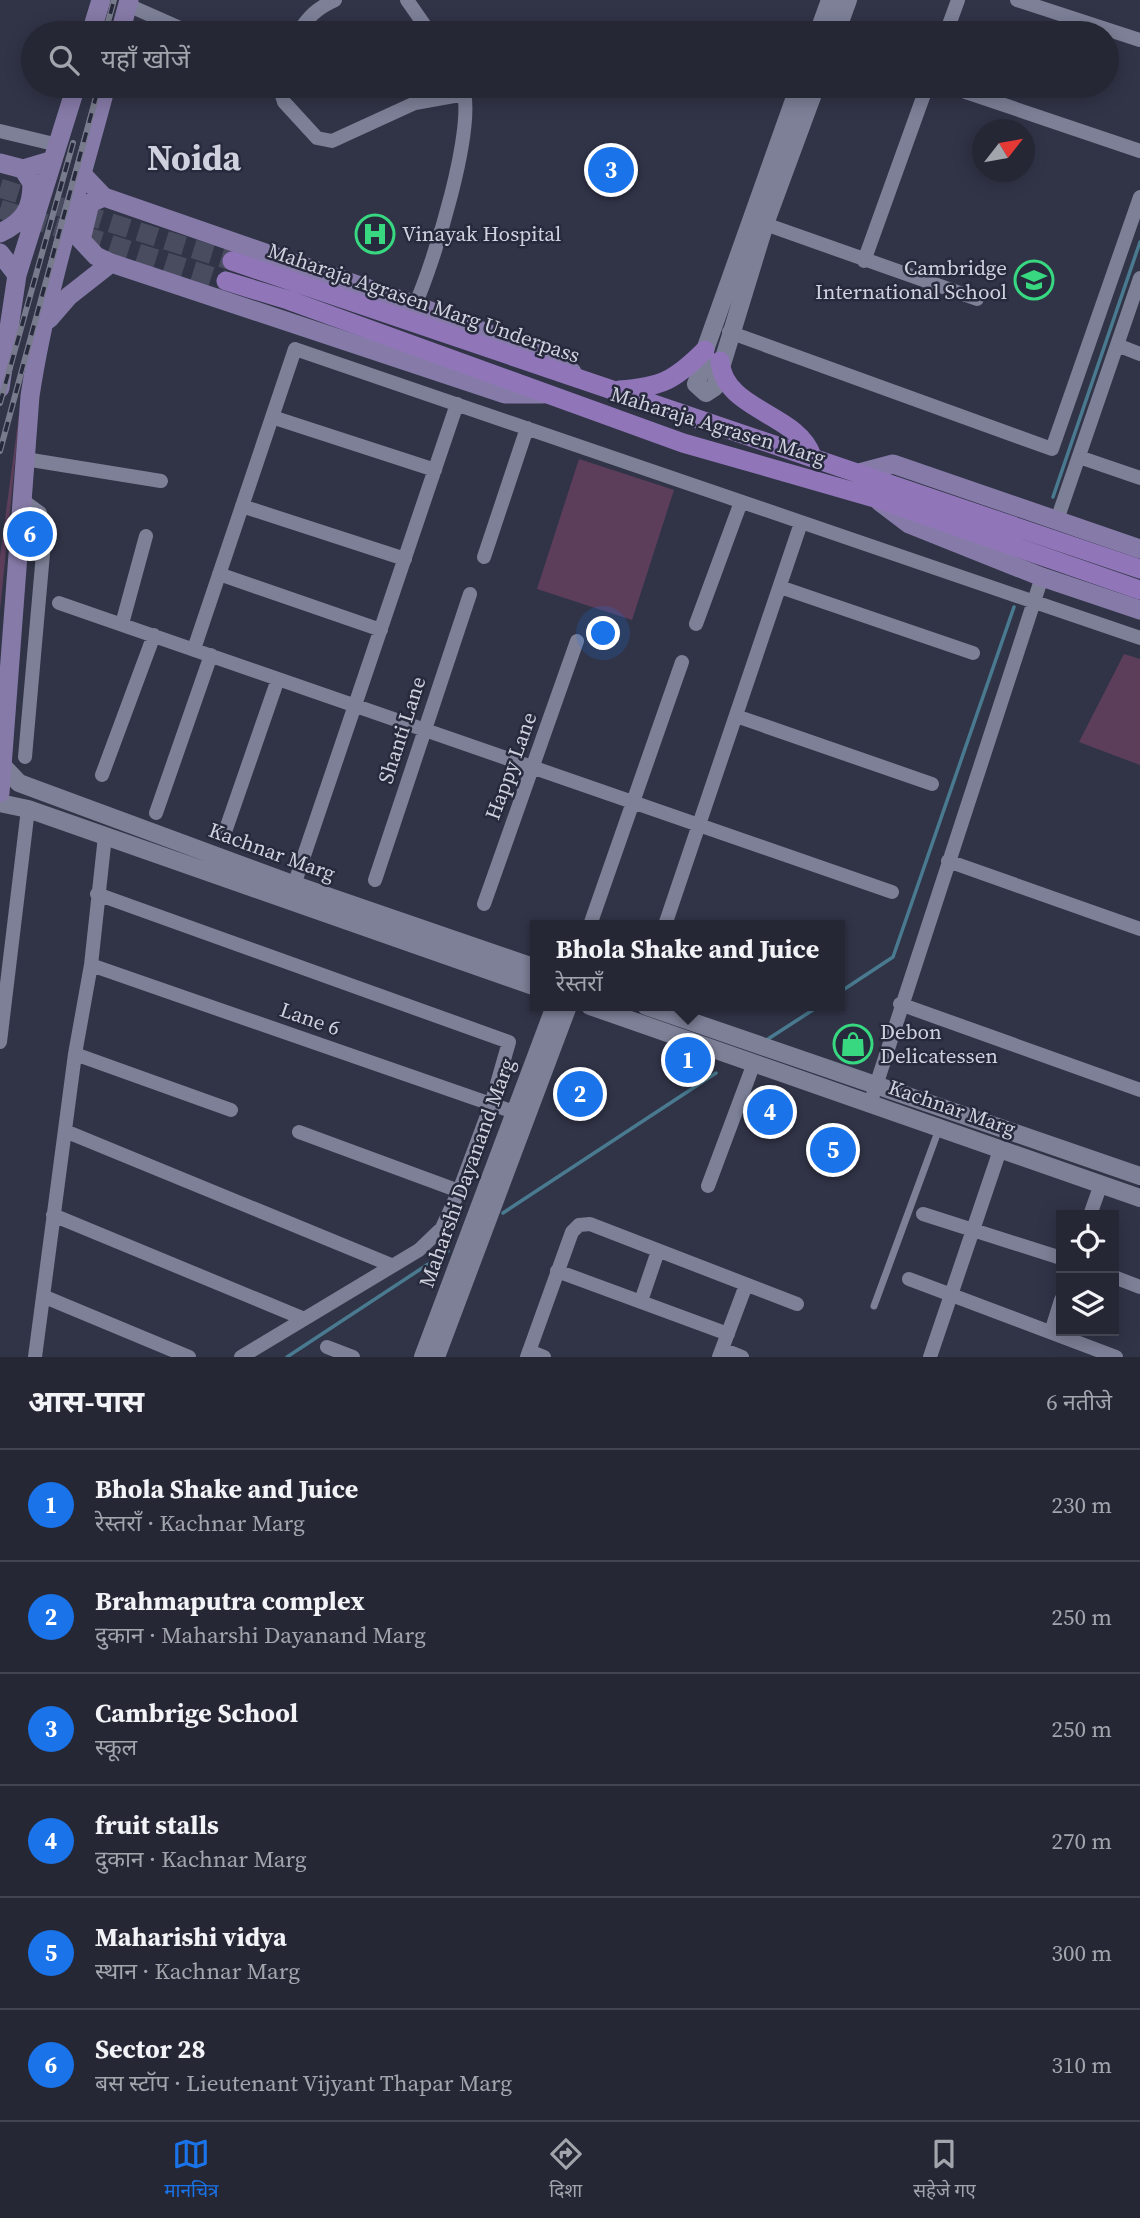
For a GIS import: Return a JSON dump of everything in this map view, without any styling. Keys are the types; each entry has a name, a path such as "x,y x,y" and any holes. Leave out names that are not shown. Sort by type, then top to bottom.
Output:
{"main road":[{"path":"95,21 101,0"},
{"path":"123,21 128,2"},
{"path":"0,388 17,275 72,98"},
{"path":"0,793 30,396 38,347 46,324 62,247 103,98"},
{"path":"0,163 23,169 56,153"},
{"path":"0,233 21,222 28,206 32,183 23,169"},
{"path":"83,175 104,197 415,305 541,354 605,390 665,383 713,355 737,392 756,409 799,434 808,443 812,456"},
{"path":"104,197 90,203 81,240 96,256 111,263 505,394 547,394"},
{"path":"0,253 17,275"},
{"name":"Maharaja Agrasen Marg Underpass","path":"232,261 605,390"},
{"path":"46,324 69,296 111,263"},
{"name":"Maharaja Agrasen Marg Underpass","path":"226,281 288,300 547,394"},
{"name":"Maharaja Agrasen Marg","path":"605,390 812,456 859,473 953,515"},
{"name":"Maharaja Agrasen Marg","path":"547,394 683,443 875,498 953,515"},
{"path":"859,473 893,464 1140,549"},
{"path":"875,498 909,524 1042,577 1140,610"},
{"path":"953,515 1140,569"},
{"path":"953,515 1140,590"}],"street":[{"path":"305,21 320,7 335,0"},
{"path":"407,0 422,21"},
{"path":"822,21 830,0"},
{"path":"840,21 848,0"},
{"path":"950,21 958,0"},
{"path":"1017,0 1082,21"},
{"path":"128,2 167,21"},
{"path":"1119,33 1140,40"},
{"path":"283,98 317,138 332,141 415,103 433,98"},
{"path":"415,305 446,218 466,114 464,98"},
{"path":"713,355 795,98"},
{"path":"713,355 729,332 765,223 812,98"},
{"path":"864,261 923,98"},
{"path":"983,98 1140,151"},
{"path":"0,131 56,153"},
{"path":"729,332 1052,449 1140,197"},
{"path":"765,223 864,261 977,299"},
{"path":"1057,520 1140,278"},
{"path":"1117,345 1140,354"},
{"path":"194,649 295,349 1140,638"},
{"path":"292,893 457,404"},
{"path":"272,417 435,470"},
{"path":"484,557 527,428"},
{"path":"1079,457 1140,478"},
{"path":"25,460 161,481"},
{"path":"22,500 40,513 45,531 25,757"},
{"path":"696,624 741,502"},
{"path":"242,506 405,559"},
{"path":"667,920 801,523"},
{"path":"122,624 146,537"},
{"path":"219,574 381,629"},
{"path":"870,1104 900,1004 1042,577"},
{"path":"780,587 973,653"},
{"name":"Shanti Lane","path":"375,880 470,594"},
{"path":"59,603 892,892"},
{"path":"102,775 154,635"},
{"name":"Happy Lane","path":"484,904 578,641"},
{"path":"156,813 211,655"},
{"path":"592,920 682,662"},
{"path":"226,829 278,678"},
{"path":"736,716 932,784"},
{"name":"Kachnar Marg","path":"2,765 19,783 530,985"},
{"name":"Kachnar Marg","path":"0,803 28,809 105,836 530,966"},
{"path":"0,1042 28,809"},
{"path":"35,1357 75,1054 91,965 105,836"},
{"path":"948,861 1140,929"},
{"path":"97,894 509,1042 491,1105 459,1191 442,1228 432,1240 241,1357"},
{"name":"Lane 6","path":"91,965 514,1112"},
{"path":"900,1004 1140,1090"},
{"name":"Maharshi Dayanand Marg","path":"437,1356 514,1112 553,1011"},
{"name":"Maharshi Dayanand Marg","path":"437,1356 566,1011"},
{"name":"Kachnar Marg","path":"604,1011 1140,1198"},
{"name":"Kachnar Marg","path":"661,1011 1140,1176"},
{"path":"75,1054 231,1111"},
{"path":"708,1186 754,1063"},
{"path":"65,1131 391,1265"},
{"path":"299,1132 459,1191"},
{"path":"930,1357 1000,1150"},
{"path":"1092,1210 1101,1184"},
{"path":"922,1214 974,1228 1056,1256"},
{"path":"53,1215 302,1318"},
{"path":"544,1357 528,1354 572,1232 579,1225 590,1224 797,1304"},
{"path":"640,1301 658,1251"},
{"path":"557,1271 728,1334"},
{"path":"909,1279 1051,1332 1087,1352 1116,1357"},
{"path":"1119,1279 1140,1287"},
{"path":"742,1357 720,1353 746,1285"},
{"path":"45,1297 189,1357"},
{"path":"1051,1332 1056,1316"},
{"path":"327,1348 353,1357"}],"lane":[{"path":"874,1306 939,1129"}],"shaded area":[{"path":"22,392 0,610 0,557"},
{"path":"579,459 674,490 632,620 537,589"},
{"path":"1124,654 1140,659 1140,765 1079,742"}],"waterway":[{"path":"1053,497 1140,242"},
{"path":"845,989 893,957 1014,607"},
{"path":"768,1039 811,1011"},
{"path":"503,1213 716,1073"},
{"path":"287,1357 448,1251"}],"tunnel":[{"path":"0,188 232,261"},
{"path":"0,209 226,281"}],"railway":[{"path":"108,21 114,0"},
{"path":"0,451 96,98"},
{"path":"0,403 73,143"}],"place":[{"name":"Cambrige School","path":"611,170"},
{"name":"Vinayak Hospital","path":"375,234"},
{"name":"Cambridge International School","path":"1034,280"},
{"name":"Sector 28","path":"30,534"},
{"name":"Debon Delicatessen","path":"853,1044"},
{"name":"Bhola Shake and Juice","path":"688,1060"},
{"name":"Brahmaputra complex","path":"580,1094"},
{"name":"fruit stalls","path":"770,1112"},
{"name":"Maharishi vidya","path":"833,1150"}],"district":[{"name":"Noida","path":"194,158"}]}
